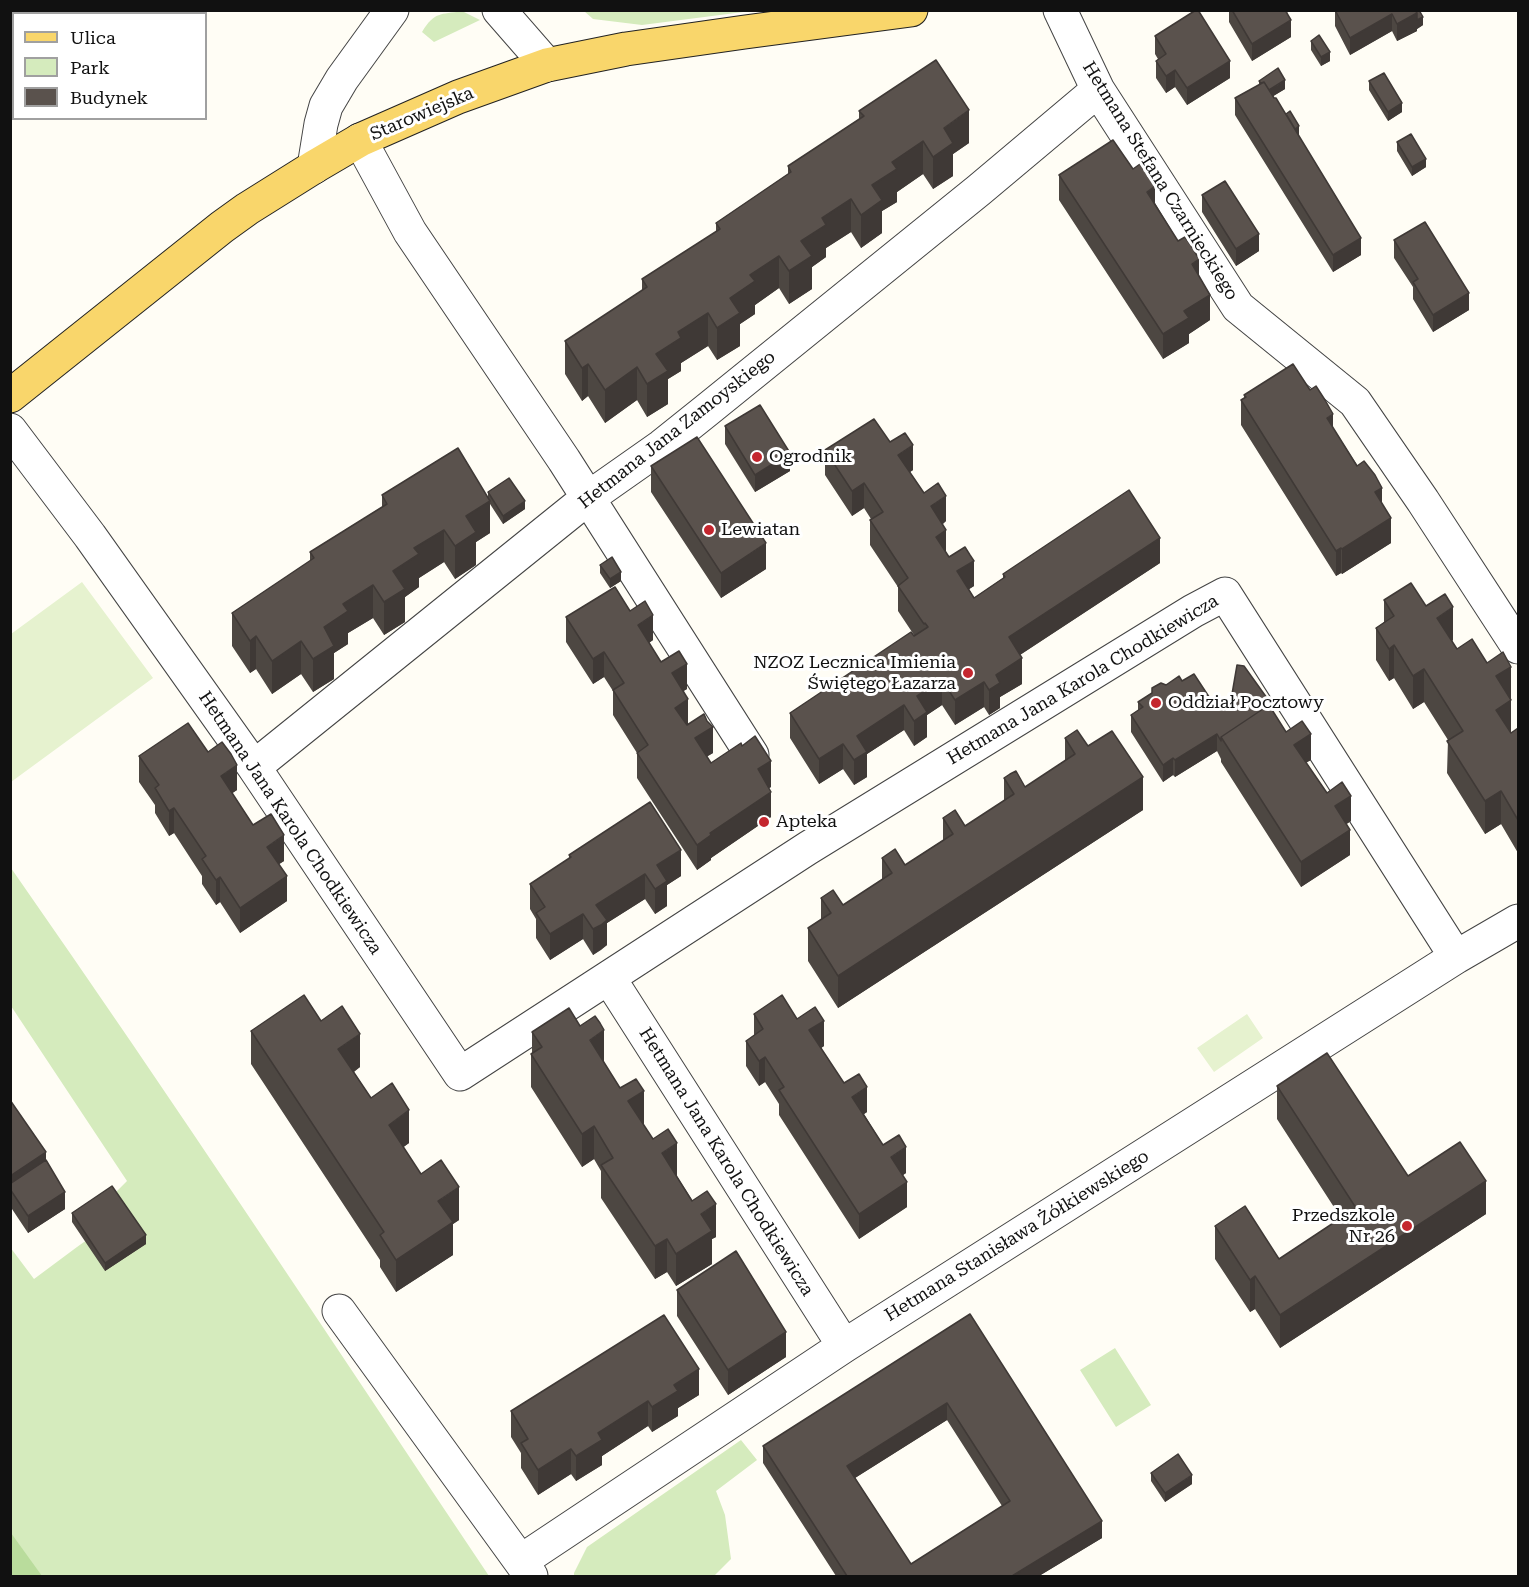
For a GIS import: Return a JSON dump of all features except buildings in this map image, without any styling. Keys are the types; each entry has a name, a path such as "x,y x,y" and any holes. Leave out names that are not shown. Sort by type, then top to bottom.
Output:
{"main road":[{"name":"Starowiejska","path":"10,396 247,208 360,140 458,97 547,65 626,49 911,10"}],"street":[{"path":"314,167 326,106 342,79 392,10"},
{"path":"499,10 547,65"},
{"name":"Hetmana Stefana Czarnieckiego","path":"1060,10 1098,90 1238,307 1355,402 1518,647"},
{"name":"Hetmana Jana Zamoyskiego","path":"254,767 588,498 662,446 707,410 1098,90"},
{"path":"360,140 410,232 545,432 752,755"},
{"name":"Hetmana Jana Karola Chodkiewicza","path":"10,430 90,536 254,767 460,1074 808,848 1183,618 1226,594 1456,957"},
{"name":"Hetmana Stanisława Żółkiewskiego","path":"339,1311 526,1569 844,1346 1456,957 1518,921"},
{"name":"Hetmana Jana Karola Chodkiewicza","path":"609,978 844,1346"}],"green space":[{"path":"462,11 480,20 434,42 422,32 435,17"},
{"path":"584,11 751,11 642,25 593,19"},
{"path":"82,582 153,678 11,782 11,634"},
{"path":"11,868 192,1132 489,1576 39,1576 11,1536 10,1247 34,1279 126,1212 114,1194 127,1181 11,1006"},
{"path":"1247,1014 1263,1038 1214,1072 1197,1048"},
{"path":"1115,1348 1151,1405 1116,1427 1080,1370"},
{"path":"741,1440 757,1460 716,1491 725,1515 731,1559 714,1576 574,1576 587,1547"},
{"path":"11,1533 42,1576 11,1576"}],"place":[{"name":"Ogrodnik","path":"757,457"},
{"name":"Lewiatan","path":"709,530"},
{"name":"NZOZ Lecznica Imienia Świętego Łazarza","path":"968,673"},
{"name":"Oddział Pocztowy","path":"1156,703"},
{"name":"Apteka","path":"764,822"},
{"name":"Przedszkole Nr 26","path":"1407,1226"}]}
